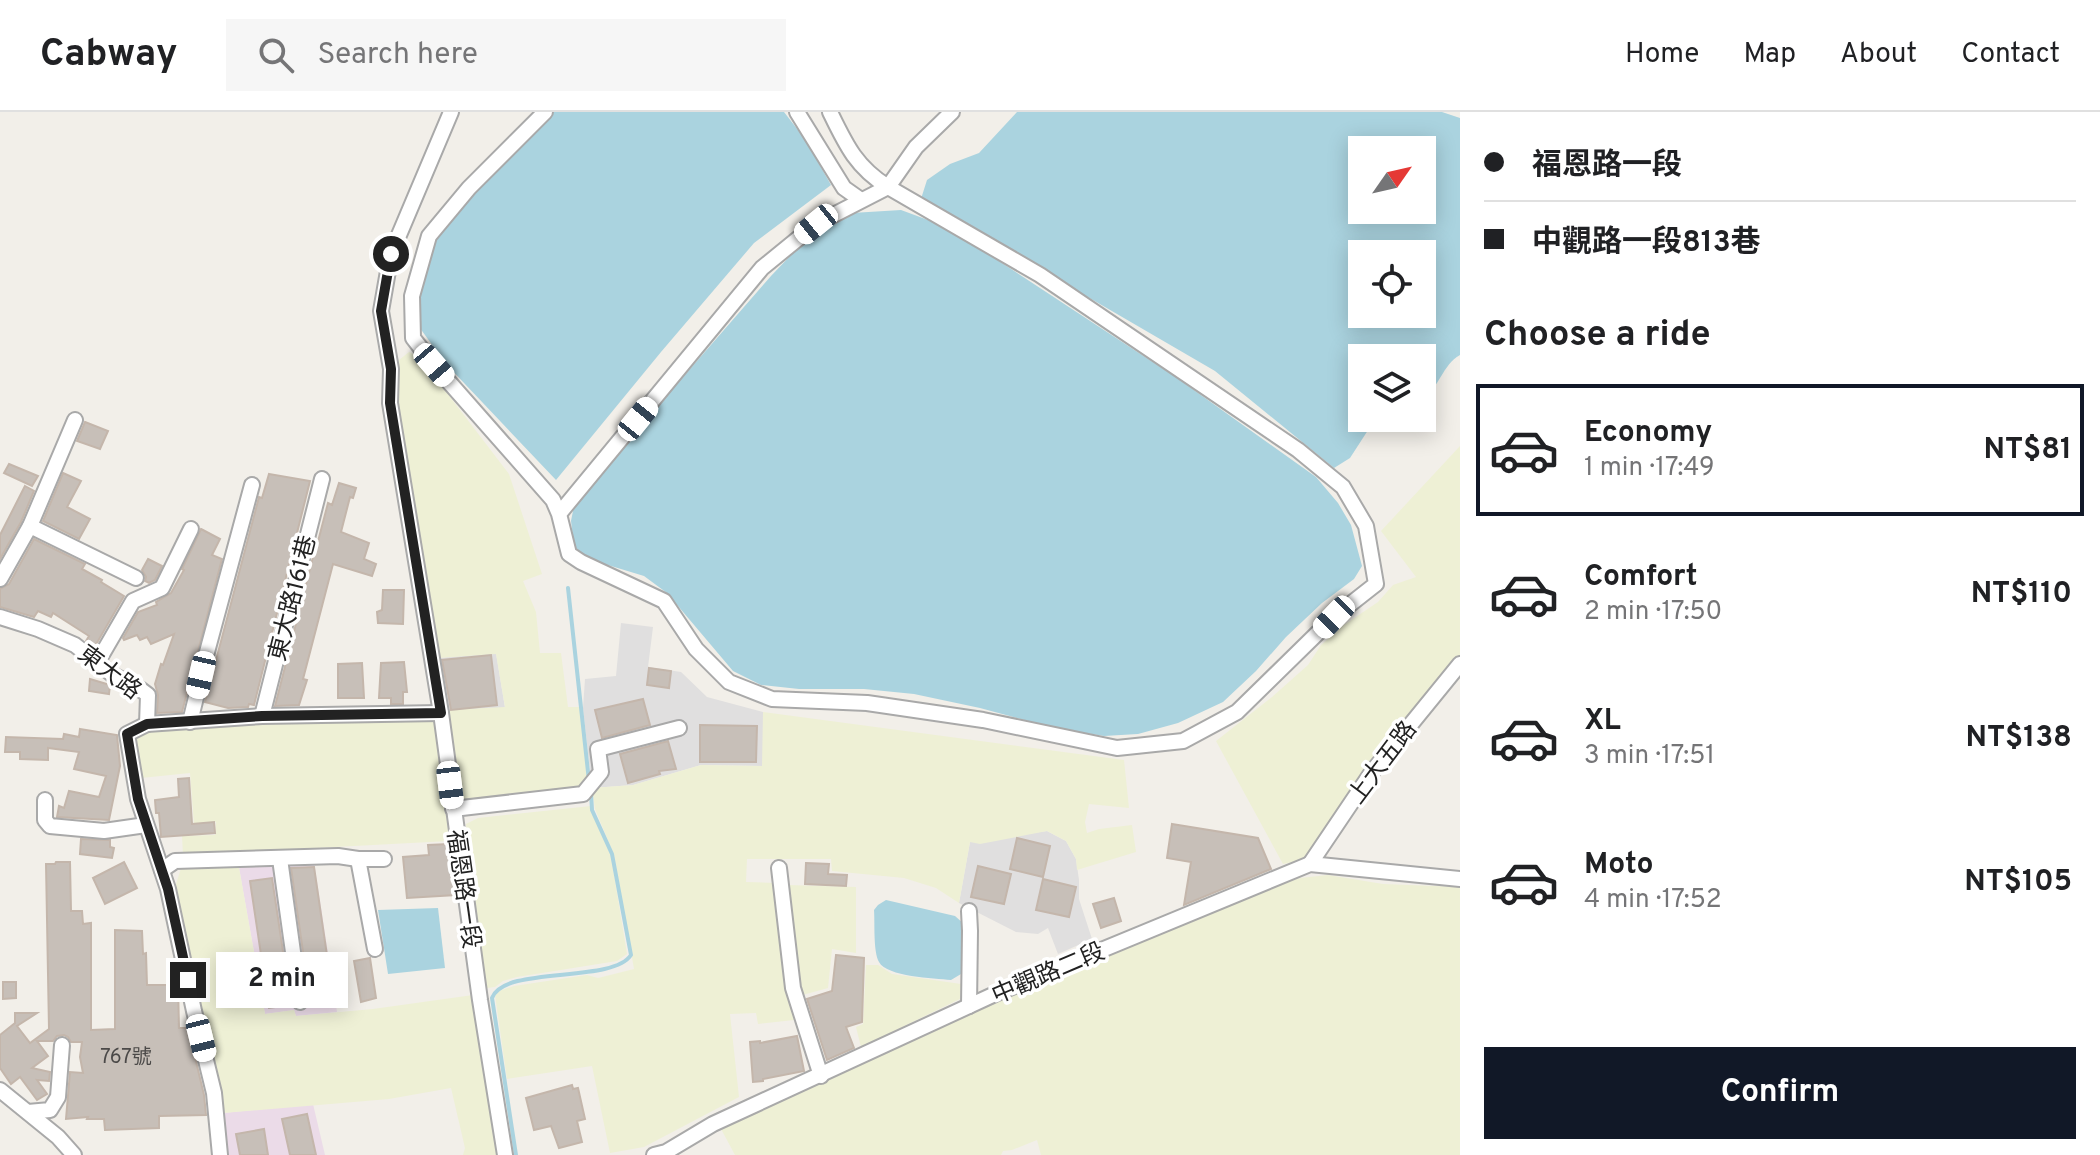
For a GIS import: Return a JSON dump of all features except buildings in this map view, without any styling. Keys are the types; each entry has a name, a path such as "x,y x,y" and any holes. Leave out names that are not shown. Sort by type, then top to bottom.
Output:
{"street":[{"name":"福恩路一段","path":"451,112 391,254 381,311 391,369 390,403 441,713 505,1155"},
{"path":"545,112 469,188 429,236 412,296 413,338 553,500 569,554 664,601 696,649 729,682 772,699 896,707 983,720 1117,748 1183,741 1237,712 1334,617 1376,584 1366,526 1343,487 1298,450 1040,275 870,176 849,150 830,112"},
{"path":"797,112 844,188 861,200"},
{"path":"559,514 762,268 816,224 888,187 916,147 952,112"},
{"path":"389,353 413,338"},
{"path":"0,579 30,526 75,420"},
{"name":"東大路161巷","path":"262,716 322,479"},
{"path":"190,722 252,485"},
{"path":"30,526 136,578"},
{"path":"97,663 133,601 162,588 191,529"},
{"name":"東大路","path":"0,617 75,645 113,675 140,689 148,695 147,724 262,716 441,713"},
{"name":"上大五路","path":"1310,864 1372,772 1460,664"},
{"path":"147,724 127,734 138,799 168,889 214,1093 220,1155"},
{"path":"453,809 583,794 601,772 598,749 679,728"},
{"path":"45,800 45,820 50,826 104,831 146,825"},
{"path":"162,870 175,861 338,856 384,859"},
{"path":"280,859 300,1002"},
{"path":"358,859 375,949"},
{"name":"中觀路二段","path":"654,1155 666,1152 713,1124 969,1006 1310,864 1460,879"},
{"path":"779,868 793,988 821,1076"},
{"path":"969,911 969,1006"},
{"path":"28,1112 50,1110 58,1097 62,1045"},
{"path":"0,1090 58,1137 74,1155"}],"shaded area":[{"path":"621,623 653,627 648,667 681,672 707,697 763,712 763,766 701,765 633,785 592,788 583,708 585,679 616,676"},
{"path":"496,653 505,708 446,710 438,658"},
{"path":"1047,831 1066,841 1076,859 1079,899 1092,939 1058,954 1048,928 1038,934 1016,932 959,903 970,842"},
{"path":"238,862 314,862 337,1012 296,1016 294,1010 265,1014"},
{"path":"313,1104 325,1155 224,1155 223,1113"}],"green space":[{"path":"409,352 447,393 509,474 542,574 523,581 536,612 540,653 561,653 568,707 582,707 589,788 461,801 454,795 446,710 505,707 496,654 438,658 412,484 396,404 399,360"},
{"path":"1460,446 1460,659 1362,773 1306,859 1283,864 1216,741 1308,665 1321,645 1344,625 1378,602 1393,585 1416,577 1381,531"},
{"path":"763,712 1124,760 1129,808 1089,804 1085,822 1087,833 1132,825 1136,852 1077,870 1076,859 1066,841 1047,831 980,844 970,842 959,903 936,888 904,878 832,871 831,859 747,859 746,882 775,883 794,1020 758,1024 756,1013 730,1014 739,1097 644,1147 610,1153 592,1066 507,1079 495,995 514,986 587,975 598,978 634,969 614,855 595,809 592,788 633,785 701,765 762,766"},
{"path":"433,718 437,723 449,841 183,855 182,836 215,835 216,822 194,824 190,773 141,778 134,740 146,730 195,725"},
{"path":"591,806 611,856 627,954 617,961 517,977 487,988 466,824 478,818"},
{"path":"238,862 265,1014 294,1010 296,1016 373,1009 473,995 499,1155 463,1155 465,1148 451,1088 389,1099 223,1113 216,1071 201,1023 173,894 182,865"},
{"path":"1328,875 1383,884 1460,887 1460,1155 1041,1155 1037,1140 1003,1151 1001,1155 735,1155 720,1127 968,1012 1258,892 1300,878"},
{"path":"787,885 856,887 856,953 832,949 828,988 799,996"},
{"path":"866,965 878,965 892,974 961,984 960,999 861,1047 856,1027 863,1024"}],"water":[{"path":"545,112 784,112 805,139 831,185 754,243 556,480 446,364 417,324 408,291 426,246"},
{"path":"1017,112 1442,112 1460,118 1460,355 1436,384 1436,344 1348,344 1348,432 1367,432 1350,458 1334,468 1215,371 920,202 927,180 950,164 979,153"},
{"path":"901,210 947,227 1177,378 1316,477 1338,503 1351,525 1362,566 1354,579 1322,603 1223,702 1178,723 1138,734 1104,736 1050,727 914,694 761,685 733,671 667,593 644,576 588,559 574,546 571,521 575,501 812,233 852,213"},
{"path":"886,900 955,916 964,924 961,974 951,980 901,974 884,967 876,951 874,910"},
{"path":"438,908 445,968 388,974 378,910"}],"waterway":[{"path":"568,588 589,781"},
{"path":"516,1155 492,998 501,988 516,981 603,969 620,964 631,955 612,854 592,810 591,793"}],"route":[{"path":"188,980 168,889 138,799 127,734 147,724 262,716 441,713 390,403 391,369 381,311 391,254"}]}
